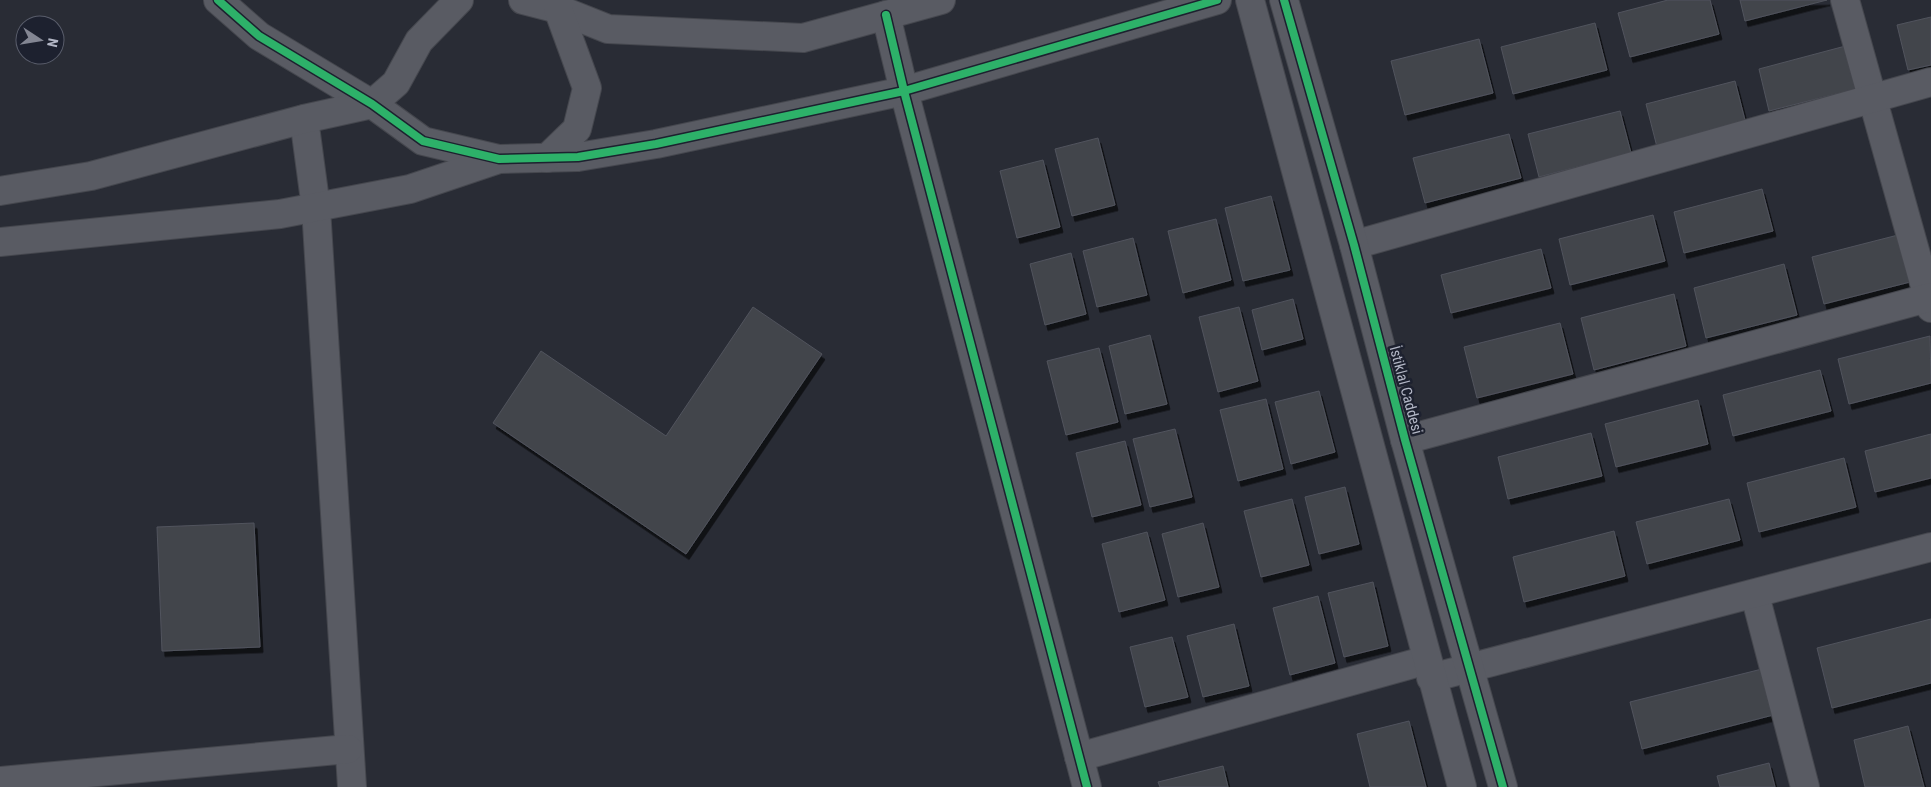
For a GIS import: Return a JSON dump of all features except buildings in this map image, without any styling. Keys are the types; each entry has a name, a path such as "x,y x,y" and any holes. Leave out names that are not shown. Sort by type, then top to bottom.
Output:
{"street":[{"path":"218,0 259,36 372,104 423,141 499,159 578,157 656,144 904,91 1217,0"},
{"path":"0,190 91,176 304,118 372,104 396,83 419,41 459,0"},
{"path":"523,0 558,5 608,29 803,38 941,0"},
{"path":"1250,0 1462,787"},
{"name":"İstiklal Caddesi","path":"1284,0 1354,245 1405,440 1503,787"},
{"path":"1405,440 1930,301 1845,0"},
{"path":"547,158 577,129 587,88 558,5"},
{"path":"886,15 904,91 1088,787"},
{"path":"1354,245 1931,82"},
{"path":"304,118 316,208 348,749 352,787"},
{"path":"0,242 280,214 410,189 499,159"},
{"path":"1079,757 1429,669 1470,668 1755,595 1931,547"},
{"path":"1755,595 1806,787"},
{"path":"0,781 348,749"}],"cycle path":[{"path":"218,0 259,36 372,104 423,141 499,159 578,157 656,144 904,91 1217,0"},
{"path":"1284,0 1354,245 1405,440 1503,787"},
{"path":"886,15 904,91 1087,787"}]}
